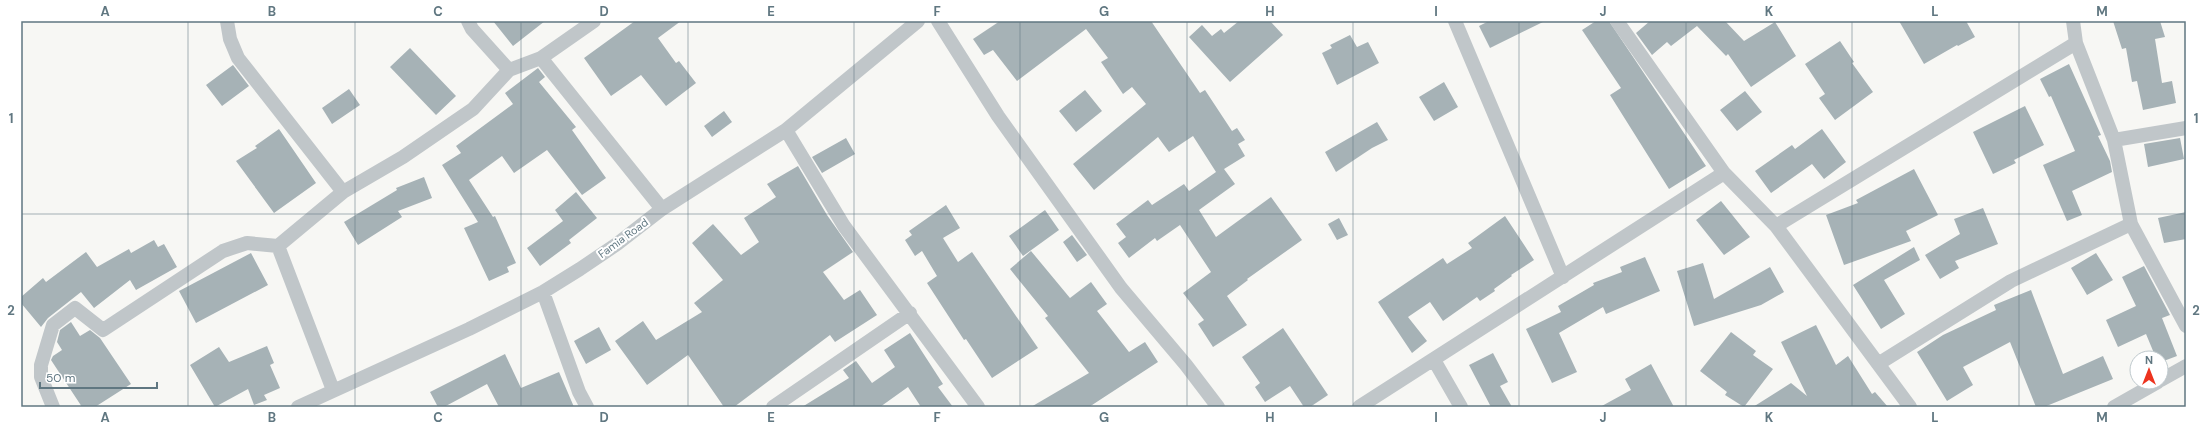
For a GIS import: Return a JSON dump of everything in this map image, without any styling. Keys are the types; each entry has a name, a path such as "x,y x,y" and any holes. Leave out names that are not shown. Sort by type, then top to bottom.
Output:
{"street":[{"path":"227,21 230,39 238,58 343,192"},
{"path":"468,21 472,29 509,70"},
{"path":"53,407 41,377 41,365 53,326 76,308 103,330 223,251 247,244 278,246 343,192 404,157 473,109 509,70 541,58 594,21"},
{"name":"Famia Road","path":"298,407 469,329 543,292 617,244 662,209 786,130 918,21"},
{"path":"938,21 998,116 1112,276 1186,365 1218,407"},
{"path":"1455,21 1563,277"},
{"path":"1617,21 1724,173 1776,226 1910,407"},
{"path":"2073,21 2076,43 2114,140 2131,224 2186,326"},
{"path":"1776,226 2076,43"},
{"path":"541,58 662,209"},
{"path":"2114,140 2186,128"},
{"path":"786,130 844,226 910,313 978,407"},
{"path":"1359,407 1724,173"},
{"path":"1878,364 2012,281 2131,224"},
{"path":"278,246 333,390"},
{"path":"543,292 578,392 587,407"},
{"path":"773,407 910,313"},
{"path":"1434,360 1461,407"},
{"path":"2169,376 2186,366"},
{"path":"2114,407 2144,390"}],"building":[{"path":"493,21 545,21 513,46"},
{"path":"635,21 681,21 658,38 676,63 679,61 696,83 666,106 641,75 611,96 584,58"},
{"path":"1000,21 1151,21 1200,93 1205,90 1232,131 1237,128 1245,140 1238,144 1245,156 1224,169 1235,184 1199,210 1216,237 1271,197 1302,240 1247,279 1248,280 1227,296 1247,325 1213,347 1198,324 1204,320 1183,293 1211,272 1180,225 1157,241 1155,238 1129,258 1118,243 1126,237 1116,224 1148,200 1152,205 1184,184 1189,191 1216,172 1193,136 1169,152 1158,137 1094,190 1073,164 1146,104 1132,87 1123,94 1101,62 1108,58 1086,29 1017,81 993,50 984,55 973,39"},
{"path":"1239,21 1270,21 1283,35 1230,82 1189,37 1202,25 1212,36 1221,29 1224,33"},
{"path":"1489,21 1545,21 1490,48 1479,26"},
{"path":"1596,21 1609,21 1706,166 1669,189 1610,95 1621,88 1582,30"},
{"path":"1650,21 1725,21 1744,41 1775,22 1796,56 1751,87 1728,54 1726,56 1697,26 1671,46 1667,42 1652,55 1636,33"},
{"path":"1899,21 1966,21 1975,37 1958,46 1957,45 1924,64"},
{"path":"2113,21 2160,21 2165,37 2155,39 2162,83 2172,81 2176,103 2143,110 2137,81 2132,82 2126,48 2122,49"},
{"path":"1350,35 1357,47 1368,42 1379,63 1337,85 1322,53 1332,48 1330,45"},
{"path":"1840,41 1854,62 1852,63 1873,92 1835,120 1819,98 1825,94 1805,64"},
{"path":"410,48 456,96 436,115 390,67"},
{"path":"2069,64 2101,135 2098,136 2110,161 2112,172 2072,191 2082,215 2067,221 2043,165 2075,151 2051,96 2049,97 2040,79"},
{"path":"233,65 249,86 222,106 206,85"},
{"path":"538,68 545,77 539,82 576,127 572,130 606,178 582,195 547,150 514,173 502,156 469,180 493,217 495,216 516,263 507,267 509,272 489,281 464,228 478,222 442,165 461,153 456,146 513,104 505,93"},
{"path":"1444,82 1458,107 1434,121 1419,97"},
{"path":"349,89 360,105 332,124 322,108"},
{"path":"1085,90 1102,111 1076,132 1059,111"},
{"path":"1745,91 1762,112 1737,131 1720,110"},
{"path":"2025,106 2044,145 2014,160 2016,163 1993,174 1973,132"},
{"path":"724,111 732,122 712,137 704,126"},
{"path":"1377,122 1388,140 1372,148 1336,172 1325,152"},
{"path":"279,129 316,183 274,213 236,161 257,148 255,146"},
{"path":"1822,129 1846,162 1824,179 1812,164 1771,193 1755,171 1792,145 1795,149"},
{"path":"846,138 855,154 822,173 812,157"},
{"path":"2180,138 2184,159 2148,167 2144,144"},
{"path":"798,166 827,215 853,252 823,272 844,300 860,290 877,315 835,342 830,335 734,407 724,407 688,355 647,385 615,341 643,321 656,340 702,312 694,303 723,280 692,243 713,224 741,255 759,242 744,218 776,197 767,184"},
{"path":"1914,169 1938,215 1906,231 1911,241 1844,265 1826,215 1858,203 1856,200"},
{"path":"424,177 432,198 398,211 402,217 358,245 344,222 397,190 396,188"},
{"path":"576,192 597,218 569,240 571,243 540,266 527,248 563,221 555,210"},
{"path":"1721,201 1750,237 1724,255 1696,220"},
{"path":"946,205 960,228 943,238 958,262 972,252 1038,348 992,378 966,339 964,340 927,283 937,276 922,251 915,256 905,240 912,235 909,231"},
{"path":"1983,208 1998,244 1955,261 1959,268 1940,279 1925,255 1960,234 1954,219"},
{"path":"1045,210 1059,230 1023,256 1009,236"},
{"path":"2186,212 2186,239 2164,243 2158,218"},
{"path":"1505,216 1534,260 1511,275 1512,276 1494,289 1495,291 1480,301 1477,297 1443,321 1430,302 1408,317 1427,341 1412,353 1378,302 1443,258 1447,264 1472,248 1468,243"},
{"path":"1339,218 1348,235 1337,240 1328,224"},
{"path":"1072,235 1087,255 1077,262 1063,242"},
{"path":"154,240 158,247 164,244 177,267 136,290 130,280 94,308 81,292 48,318 41,327 21,303 21,297 43,278 46,282 86,252 97,267 129,249 131,253"},
{"path":"1914,247 1920,260 1884,280 1905,314 1881,329 1853,285"},
{"path":"1031,251 1070,298 1091,282 1107,304 1097,311 1129,352 1145,342 1158,362 1089,407 1031,407 1089,373 1045,318 1048,316 1010,269"},
{"path":"251,253 268,285 196,323 179,291"},
{"path":"2096,253 2113,280 2087,295 2071,268"},
{"path":"1645,257 1660,291 1606,314 1603,307 1559,333 1577,372 1552,383 1526,329 1561,312 1558,306 1594,285 1593,283 1622,272 1620,267"},
{"path":"1703,263 1714,299 1770,267 1784,292 1761,305 1694,326 1677,271"},
{"path":"2144,266 2170,315 2162,318 2177,356 2169,359 2169,350 2153,350 2146,334 2118,347 2106,320 2136,306 2122,277"},
{"path":"2031,290 2063,374 2103,356 2113,379 2044,407 2036,407 2010,342 1963,367 1973,385 1947,401 1917,352 1943,335 1996,310 1994,305"},
{"path":"71,322 80,336 90,330 100,338 131,384 95,407 82,407 51,360 53,356 62,350 57,342 60,330"},
{"path":"1816,325 1836,365 1848,356 1872,394 1875,392 1888,407 1753,407 1791,383 1807,396 1781,342"},
{"path":"599,327 611,350 586,364 574,341"},
{"path":"1283,328 1328,395 1310,407 1304,407 1290,386 1265,402 1255,387 1260,383 1242,357"},
{"path":"1731,332 1756,351 1753,355 1773,369 1744,407 1725,395 1727,392 1700,371"},
{"path":"910,333 943,384 938,387 953,407 921,407 908,387 880,407 802,407 849,378 843,370 856,361 872,383 895,367 884,350"},
{"path":"267,346 274,363 270,365 280,388 264,395 267,400 254,405 248,389 215,407 190,365 219,347 229,362"},
{"path":"1493,353 1508,382 1500,386 1512,407 1491,407 1469,365"},
{"path":"505,354 521,388 559,372 574,407 499,407 487,384 444,407 438,407 430,392"},
{"path":"1651,364 1674,407 1600,407 1631,390 1625,379"}]}
